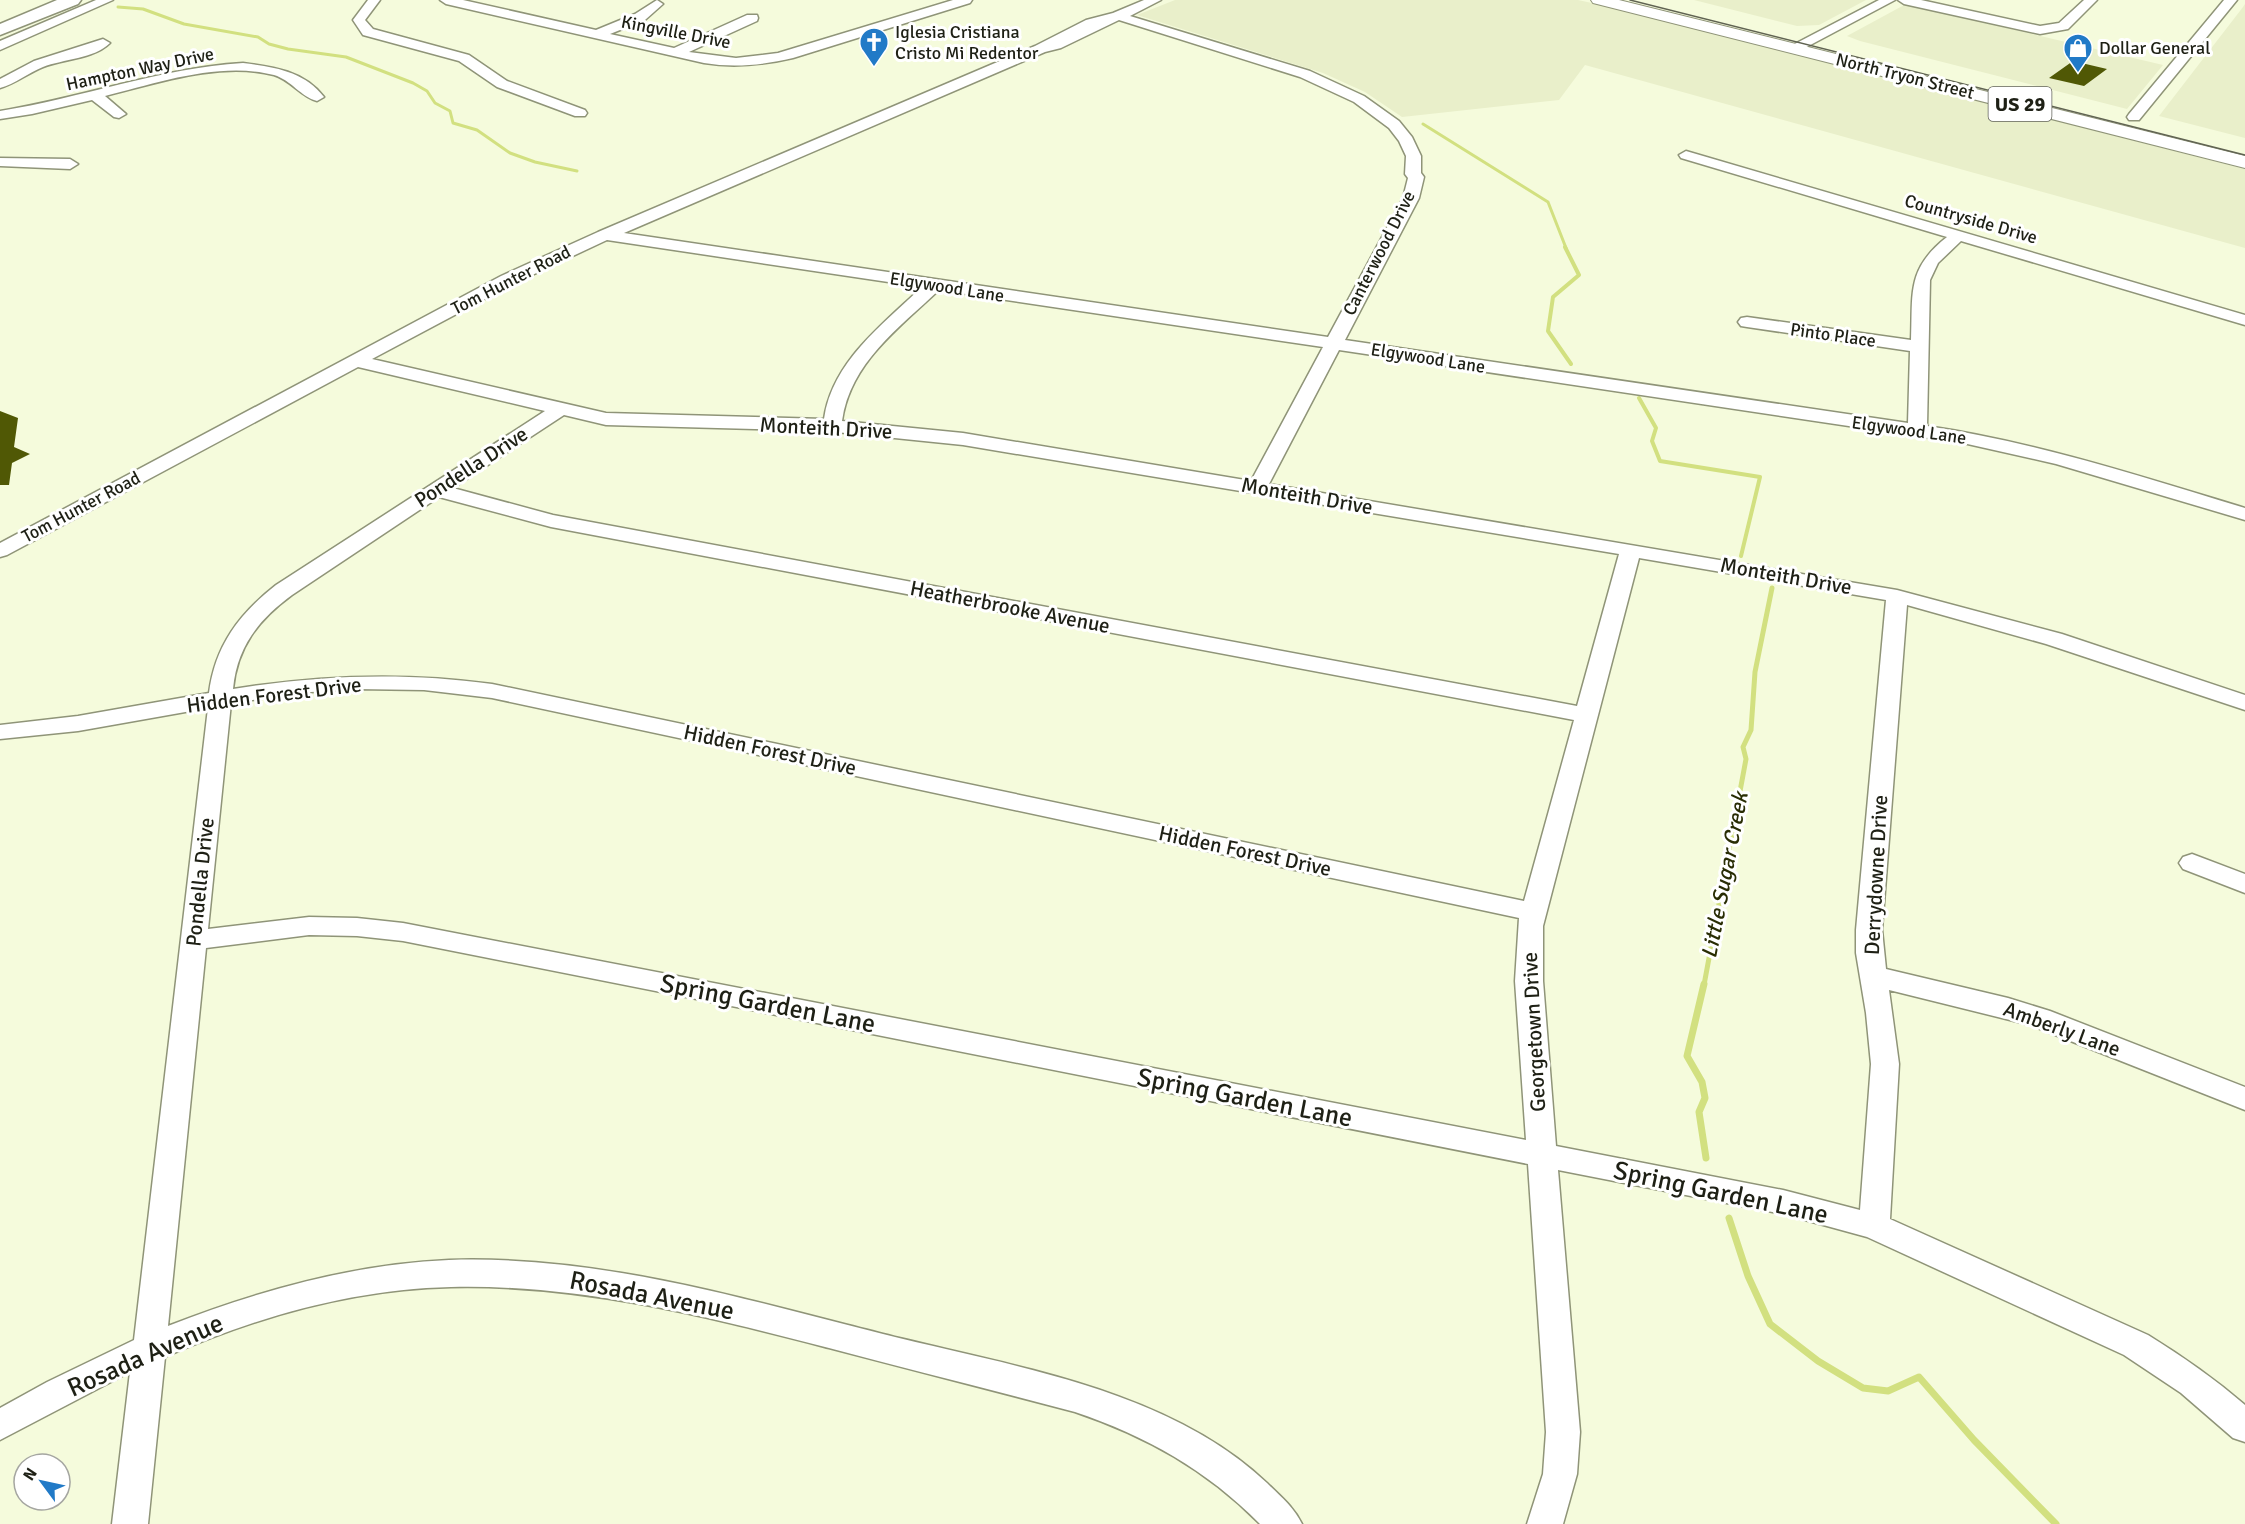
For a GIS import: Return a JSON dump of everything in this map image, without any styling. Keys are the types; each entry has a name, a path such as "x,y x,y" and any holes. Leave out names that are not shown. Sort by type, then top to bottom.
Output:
{"highway":[{"path":"0,30 72,0"}],"main road":[{"name":"North Tryon Street","path":"1599,0 2245,162"},
{"name":"North Tryon Street","path":"1790,29 1840,42"},
{"name":"North Tryon Street","path":"1946,69 2245,146"}],"street":[{"path":"0,46 107,0"},
{"path":"374,0 359,20 368,32 464,58 502,84 580,113"},
{"name":"Kingville Drive","path":"446,0 721,62 764,60 788,55 966,0"},
{"name":"Tom Hunter Road","path":"0,550 507,280 1040,49 1056,45 1155,0"},
{"path":"1794,48 1889,0"},
{"path":"1904,0 2040,30 2063,26 2091,0"},
{"path":"2134,117 2231,0"},
{"path":"598,34 640,17 657,4"},
{"path":"519,16 538,8"},
{"name":"Canterwood Drive","path":"1118,16 1320,79 1373,108 1401,133 1414,158 1413,174 1416,177 1413,191 1257,488"},
{"path":"677,52 752,18"},
{"path":"0,84 39,64 86,51 103,43"},
{"name":"Hampton Way Drive","path":"0,115 26,112 179,75 239,68 283,74 317,97"},
{"path":"95,95 119,114"},
{"name":"Countryside Drive","path":"1686,155 2245,320"},
{"path":"0,162 70,164"},
{"name":"Elgywood Lane","path":"604,236 1989,442 2061,459 2245,514"},
{"path":"1917,430 1924,269 1940,250 1958,236"},
{"path":"832,426 836,399 845,378 856,363 934,285"},
{"name":"Pinto Place","path":"1747,322 1920,347"},
{"name":"Monteith Drive","path":"355,361 559,410 628,420 832,426 994,443 1897,596 2019,627 2245,703"},
{"name":"Pondella Drive","path":"130,1524 220,700 223,674 231,645 254,615 284,590 559,410"},
{"name":"Heatherbrooke Avenue","path":"436,490 551,521 1586,715"},
{"name":"Georgetown Drive","path":"1545,1524 1560,1474 1563,1432 1529,981 1530,938 1533,912 1631,550"},
{"name":"Derrydowne Drive","path":"1874,1226 1885,1064 1880,1013 1869,953 1869,930 1897,596"},
{"name":"Hidden Forest Drive","path":"0,732 58,727 309,686 357,682 427,683 492,691 1533,912"},
{"path":"2192,863 2245,884"},
{"name":"Spring Garden Lane","path":"194,940 309,927 357,927 403,932 1784,1202 1874,1226 2136,1345 2177,1370 2215,1398 2245,1427"},
{"name":"Amberly Lane","path":"1873,976 2008,1008 2040,1018 2245,1099"},
{"name":"Rosada Avenue","path":"0,1425 37,1403 149,1347 240,1314 312,1294 379,1281 447,1274 514,1274 605,1281 673,1294 1075,1397 1125,1413 1196,1449 1239,1480 1284,1524"}],"shaded area":[{"path":"1175,0 1578,0 1624,10 2245,169 2245,248 1585,65 1559,100 1402,117 1365,92 1323,73 1137,15"},
{"path":"1694,0 1866,0 1819,25 1797,26"},
{"path":"1906,4 2163,65 2127,109 1847,36"},
{"path":"2245,4 2245,138 2159,116 2243,7"}],"building":[{"name":"Dollar General","path":"2073,61 2107,69 2084,86 2049,78"},
{"path":"0,411 18,418 14,447 30,454 12,463 9,485 0,485"}],"waterway":[{"path":"118,7 143,9 184,24 258,37 269,44 288,49 346,57 413,83 427,91 435,103 450,111 453,123 477,130 510,153 535,162 577,171"},
{"name":"Little Sugar Creek","path":"1423,124 1548,202 1566,248"},
{"name":"Little Sugar Creek","path":"1565,247 1579,275 1553,297 1548,331 1571,364"},
{"name":"Little Sugar Creek","path":"1639,398 1656,428 1652,441 1660,461 1760,477 1741,556"},
{"name":"Little Sugar Creek","path":"1704,985 1746,759 1743,747 1751,730 1755,672 1772,588"},
{"name":"Little Sugar Creek","path":"1704,984 1687,1056 1702,1082 1705,1098 1699,1112 1706,1158"},
{"name":"Little Sugar Creek","path":"1729,1218 1748,1276 1770,1324 1818,1361 1863,1388 1888,1391 1919,1377 1974,1440 2056,1524"}],"tram line":[{"path":"1630,0 2245,155"}],"place":[{"name":"Iglesia Cristiana Cristo Mi Redentor","path":"874,68"},
{"name":"Dollar General","path":"2078,74"}]}
